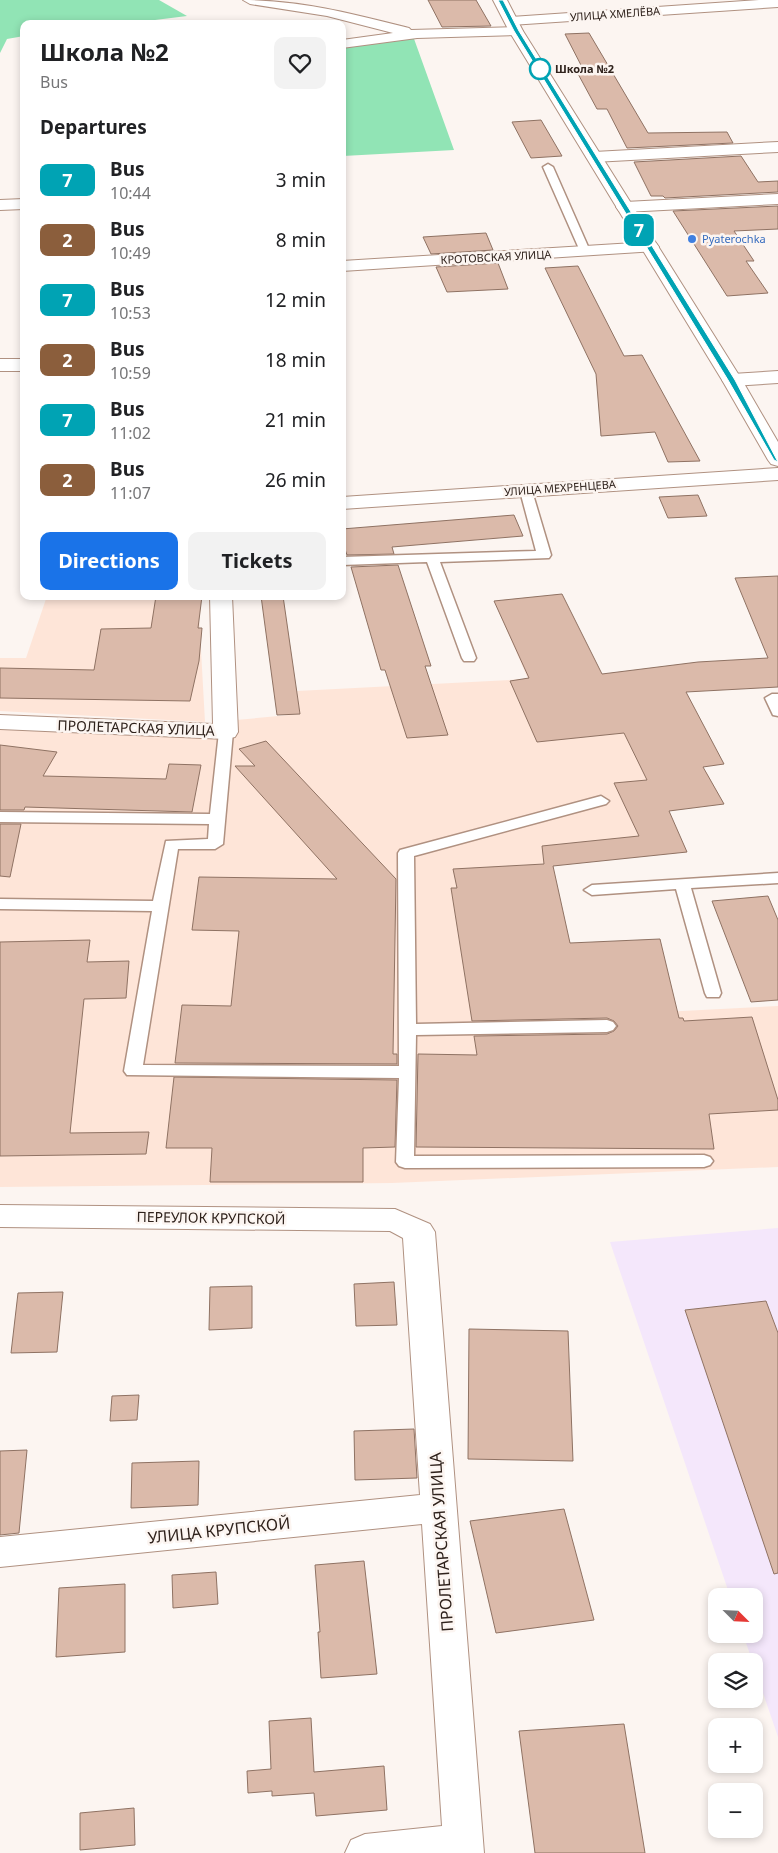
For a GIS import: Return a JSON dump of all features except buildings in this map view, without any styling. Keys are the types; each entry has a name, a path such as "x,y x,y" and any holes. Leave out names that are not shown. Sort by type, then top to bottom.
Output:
{"street":[{"path":"250,0 327,12 417,34"},
{"path":"500,0 594,158 732,380 778,460"},
{"name":"УЛИЦА ХМЕЛЁВА","path":"346,43 417,34 778,3"},
{"path":"594,158 778,147"},
{"path":"625,207 778,199"},
{"path":"0,205 20,204"},
{"name":"КРОТОВСКАЯ УЛИЦА","path":"346,266 650,248"},
{"path":"0,365 20,365"},
{"path":"732,380 778,377"},
{"name":"УЛИЦА МЕХРЕНЦЕВА","path":"346,503 778,474"},
{"name":"ПРОЛЕТАРСКАЯ УЛИЦА","path":"0,722 226,732 221,600"},
{"name":"ПЕРЕУЛОК КРУПСКОЙ","path":"0,1216 395,1220 419,1232"},
{"name":"ПРОЛЕТАРСКАЯ УЛИЦА","path":"419,1232 463,1848"},
{"name":"УЛИЦА КРУПСКОЙ","path":"0,1552 438,1508"},
{"path":"365,1853 463,1848"}],"lane":[{"path":"548,167 585,251"},
{"path":"346,562 544,555 526,491"},
{"path":"432,558 469,658"},
{"path":"778,698 772,698 778,712"},
{"path":"226,732 215,844 171,844 133,1071 408,1072"},
{"path":"601,801 406,853 408,1072 405,1162 704,1161"},
{"path":"0,817 217,819"},
{"path":"592,890 778,878"},
{"path":"682,884 714,993"},
{"path":"0,904 161,906"},
{"path":"407,1030 607,1026"}],"shaded area":[{"path":"562,594 602,674 672,666 724,764 701,767 707,773 724,804 668,811 687,852 578,863 543,864 546,883 586,1016 778,1006 778,1167 392,1183 0,1187 0,726 235,735 236,720 300,714 297,691 528,679 494,601"},
{"path":"46,600 198,600 205,722 0,711 0,658 26,658"},
{"path":"778,1228 778,1737 763,1693 763,1653 749,1653 746,1643 763,1643 763,1588 727,1588 610,1242"}],"green space":[{"path":"0,0 159,0 187,16 155,20 20,20 20,37 7,39 0,53"},
{"path":"413,36 454,150 346,156 346,47"}],"bus line":[{"name":"7","path":"500,0 516,31 732,380 778,460"}],"place":[{"name":"Школа №2","path":"540,69"},
{"name":"Pyaterochka","path":"692,239"}]}
